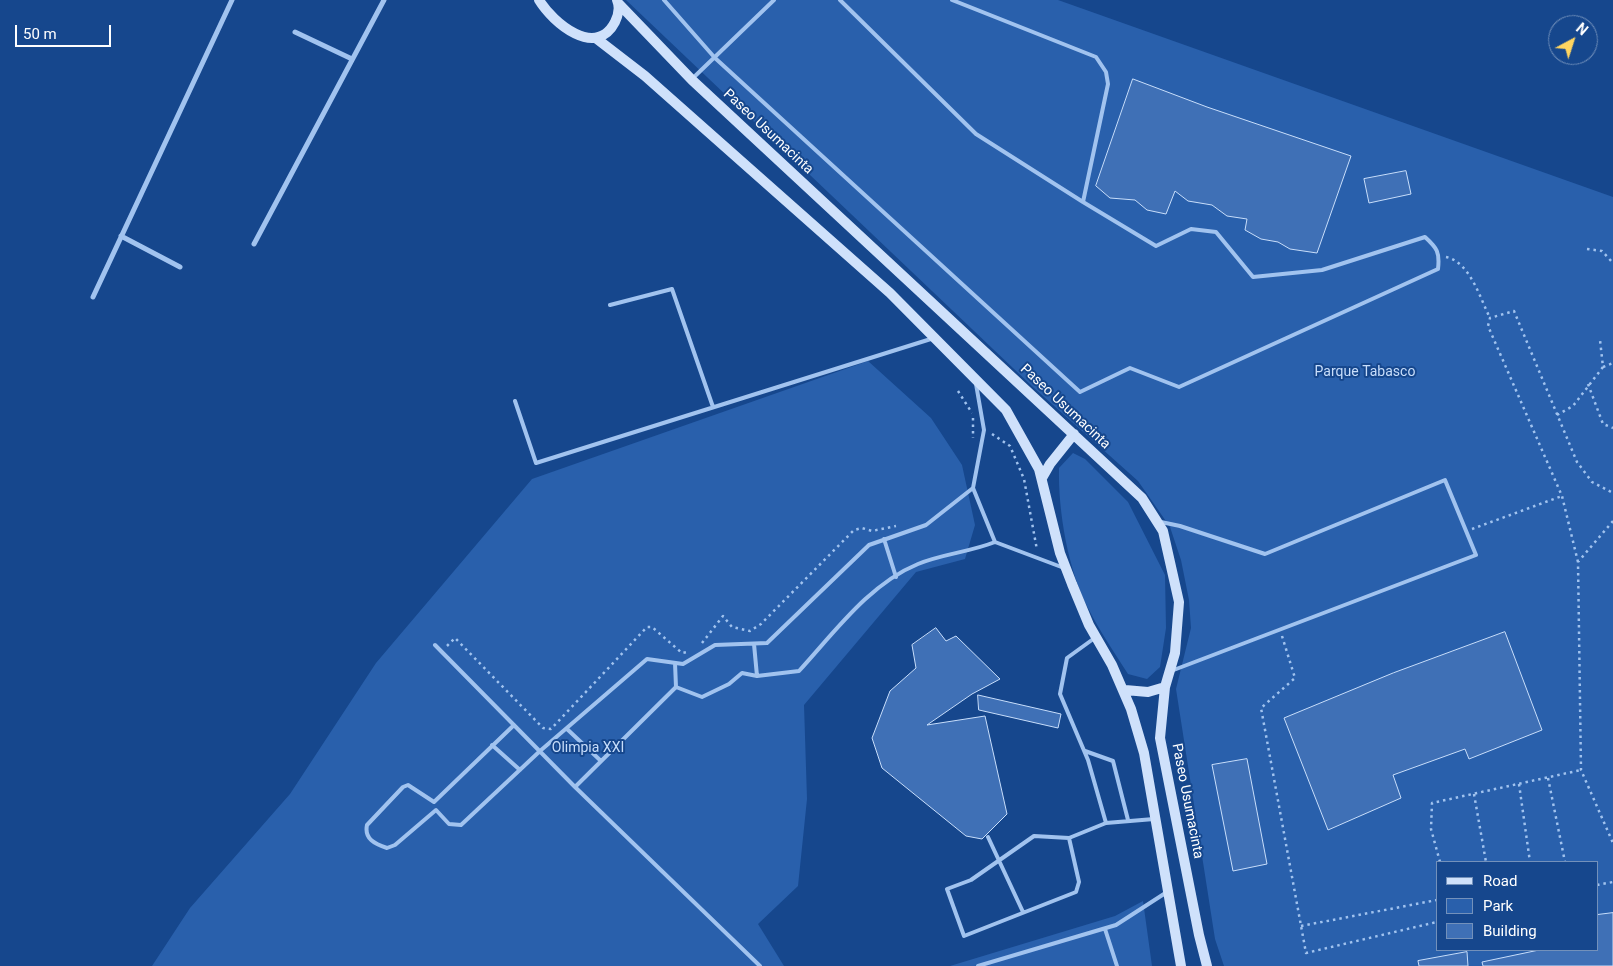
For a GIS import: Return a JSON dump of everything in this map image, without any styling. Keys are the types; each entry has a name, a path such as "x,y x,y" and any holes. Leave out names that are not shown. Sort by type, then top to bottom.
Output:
{"main road":[{"path":"539,0 567,28 590,39 597,39 612,28 616,21 618,2"},
{"name":"Paseo Usumacinta","path":"618,2 692,80 1142,498 1163,531 1179,602 1175,653 1165,688 1160,738 1199,935 1207,966"},
{"path":"597,39 653,83 890,293 1006,410 1040,469 1066,569 1088,625 1124,690 1144,753 1169,890 1180,966"},
{"path":"1042,478 1050,464 1074,434"},
{"path":"1124,690 1148,692 1165,688"}],"street":[{"path":"93,297 232,0"},
{"path":"254,244 384,0"},
{"path":"295,32 352,59"},
{"path":"121,236 180,267"}],"lane":[{"path":"664,0 715,58 1080,392 1130,368 1179,387 1438,269 1440,255 1436,247 1424,238 1322,270 1253,278 1216,232 1191,228 1156,246 976,134 840,0"},
{"path":"692,80 774,0"},
{"path":"952,0 1096,57 1106,72 1108,84 1083,202"},
{"path":"610,305 672,289 713,407"},
{"path":"515,401 536,463 935,338"},
{"path":"975,379 984,430 973,488 995,542"},
{"path":"1157,522 1180,526 1265,554 1445,480 1476,555 1169,672"},
{"path":"436,810 395,845 387,848 372,842 366,830 367,825 408,785 434,802 436,810 449,824 461,825 540,752 647,659 683,664 715,645 767,643 869,544 926,525 973,488"},
{"path":"884,539 896,577"},
{"path":"676,688 702,697 728,684 742,674 757,676 799,671 876,589 918,564 979,549 995,542 1066,569"},
{"path":"1096,637 1067,658 1060,694 1084,751 1106,823"},
{"path":"754,644 757,676"},
{"path":"435,645 575,787 760,966"},
{"path":"575,787 676,688 675,663"},
{"path":"434,802 514,725"},
{"path":"567,729 601,761"},
{"path":"492,746 520,770"},
{"path":"1084,751 1113,761 1128,820"},
{"path":"1069,838 1079,882 1076,892 964,936 946,889 970,880 1034,836 1069,838 1106,823 1156,819"},
{"path":"988,836 998,862 1023,912"},
{"path":"978,966 1116,926 1169,890"},
{"path":"1105,929 1117,966"}],"path":[{"path":"1587,250 1602,251 1613,263"},
{"path":"1440,255 1453,258 1466,270 1490,318 1488,326 1562,496 1578,562 1581,770 1613,843"},
{"path":"1490,318 1514,311 1577,462 1592,482 1613,493"},
{"path":"1600,340 1603,367"},
{"path":"1558,415 1573,406 1588,384 1603,367 1613,363"},
{"path":"1588,384 1603,424 1613,428"},
{"path":"958,391 973,414 973,441"},
{"path":"984,430 1010,446 1024,479 1038,558"},
{"path":"1466,531 1562,496"},
{"path":"1578,562 1613,521"},
{"path":"697,650 723,616 732,627 750,631 761,624 854,530 862,528 872,531 903,524"},
{"path":"441,651 456,638 543,728 551,729 647,627 652,627 682,653 689,651"},
{"path":"1280,630 1295,678 1261,708 1306,953 1436,922"},
{"path":"1440,861 1431,829 1432,803 1581,770"},
{"path":"1548,778 1565,861"},
{"path":"1520,784 1530,861"},
{"path":"1474,794 1486,861"},
{"path":"1598,885 1613,882"},
{"path":"1301,926 1436,900"}],"green space":[{"name":"Parque Tabasco","path":"626,0 1058,0 1613,197 1613,966 1224,966 1215,939 1176,689 1191,628 1189,600 1181,560 1170,527 1138,481 1034,388"},
{"name":"Olimpia XXI","path":"868,361 931,418 962,465 975,525 965,559 916,572 804,705 807,799 798,886 758,924 784,966 152,966 190,908 290,794 376,663 532,479"},
{"path":"1073,453 1085,459 1128,502 1165,575 1166,628 1160,667 1147,679 1128,674 1092,616 1075,576 1062,521 1059,485 1059,468"},
{"path":"1143,901 1152,966 950,966 1115,916"}],"building":[{"path":"1133,79 1207,107 1351,156 1317,253 1290,249 1278,242 1261,239 1245,230 1247,219 1227,216 1212,205 1188,201 1175,191 1166,214 1147,210 1135,200 1110,198 1096,186"},
{"path":"1406,171 1411,194 1369,203 1364,179"},
{"path":"936,628 946,641 956,636 1000,679 972,694 927,725 985,716 1007,814 982,839 966,836 882,768 872,738 890,691 916,668 912,645"},
{"path":"1505,632 1542,730 1469,759 1465,749 1393,775 1401,798 1328,830 1284,718 1393,673"},
{"path":"978,695 1061,714 1058,728 979,710"},
{"path":"1247,759 1267,864 1233,871 1212,765"},
{"path":"1613,913 1613,966 1483,966 1482,962 1534,951 1598,951 1598,915"},
{"path":"1467,952 1468,966 1419,966 1418,961"}]}
